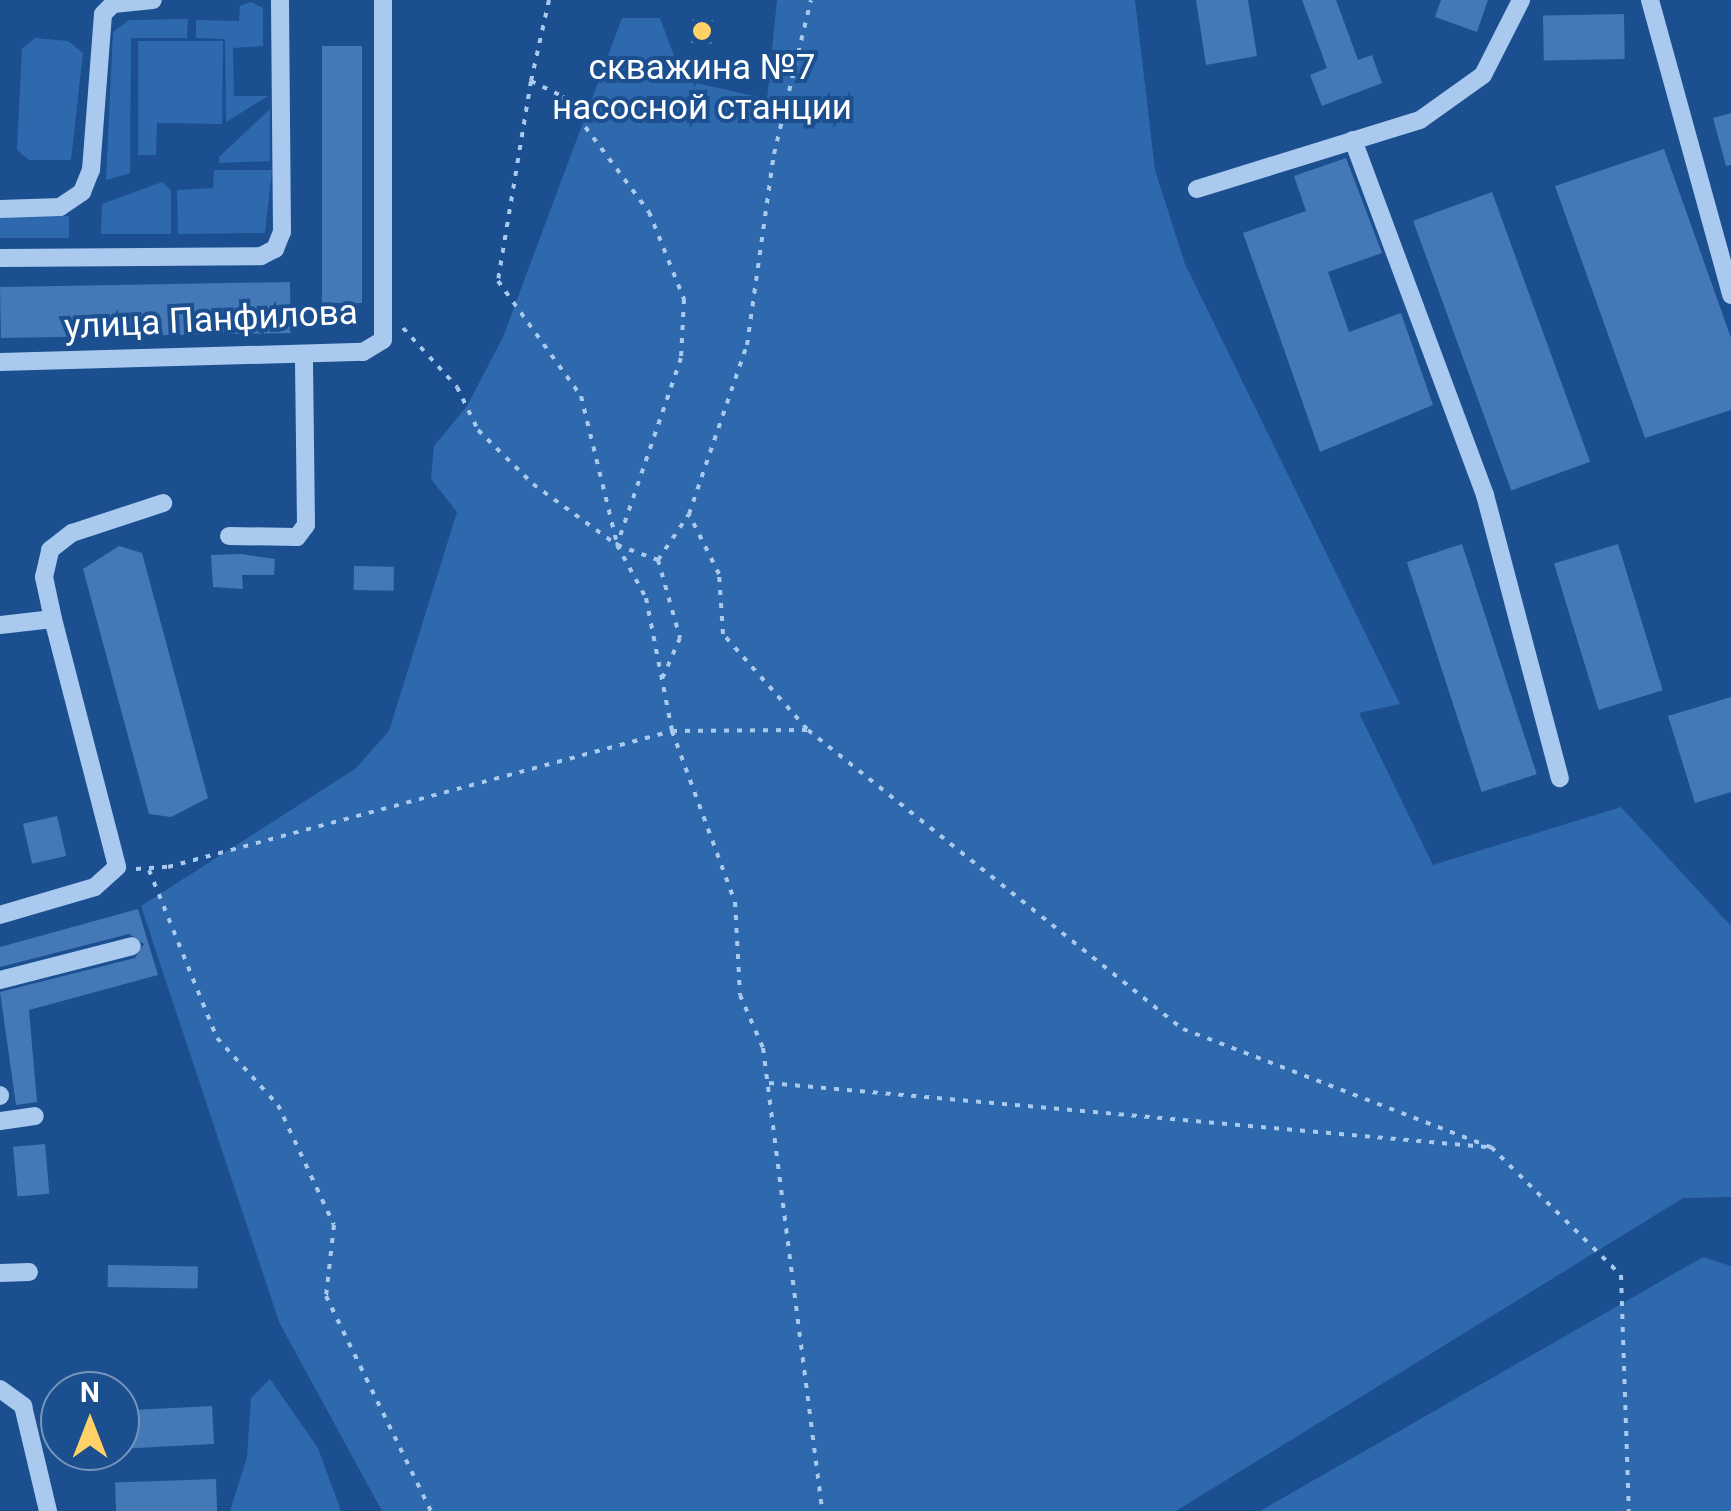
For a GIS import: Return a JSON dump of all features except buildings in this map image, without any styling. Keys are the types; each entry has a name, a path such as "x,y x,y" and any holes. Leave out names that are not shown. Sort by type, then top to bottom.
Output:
{"street":[{"path":"0,209 60,208 86,186 102,14 113,4 153,0"},
{"path":"0,258 261,256 275,249 282,232 280,0"},
{"name":"улица Панфилова","path":"0,362 362,352 383,340 383,0"},
{"path":"1197,189 1420,120 1483,74 1521,0"},
{"path":"1650,0 1731,295"},
{"path":"1353,140 1485,495 1560,778"},
{"path":"230,536 297,537 306,525 304,354"},
{"path":"0,915 94,887 116,867 44,577 50,550 72,532 163,503"},
{"path":"0,625 53,620"},
{"path":"0,980 132,946"},
{"path":"0,1122 35,1116"},
{"path":"0,1273 30,1272"},
{"path":"0,1388 23,1406 48,1511"}],"path":[{"path":"549,0 498,282 582,396 617,545 646,598 672,732 735,902 740,995 768,1083 822,1511"},
{"path":"662,679 680,638 658,560 688,514 747,345 774,154 811,0"},
{"path":"532,81 562,96 650,212 684,298 681,358 617,545"},
{"path":"383,308 458,387 478,430 533,484 617,545 658,560"},
{"path":"688,514 720,574 722,634 808,730 1183,1029 1491,1147 1621,1275 1629,1511"},
{"path":"116,867 148,870 672,732 808,730"},
{"path":"148,870 217,1038 278,1105 334,1224 326,1296 430,1511"},
{"path":"768,1083 1491,1147"}],"shaded area":[{"path":"777,0 1135,0 1155,170 1185,264 1400,704 1359,713 1433,865 1621,807 1731,926 1731,1197 1683,1198 1176,1511 382,1511 279,1322 141,906 355,769 389,731 457,512 431,479 434,446 467,406 503,337 622,18 660,18 683,80 767,99"},
{"path":"251,2 263,8 263,46 233,48 234,96 268,96 226,122 225,39 196,38 196,20 239,21 240,6"},
{"path":"188,19 187,38 131,38 130,173 106,180 113,32 129,20"},
{"path":"35,38 68,41 83,53 71,160 29,160 17,150 22,49"},
{"path":"138,41 223,41 222,124 157,123 156,155 138,155"},
{"path":"270,109 270,161 219,163 219,157"},
{"path":"214,170 272,170 265,233 178,234 177,190 213,188"},
{"path":"162,182 171,190 171,234 101,234 102,204"},
{"path":"0,216 69,216 69,238 0,238"},
{"path":"1703,1257 1731,1266 1731,1511 1260,1511"},
{"path":"270,1379 318,1448 341,1511 230,1511 247,1457 251,1398"}],"place":[{"name":"скважина №7 насосной станции","path":"702,31"}]}
